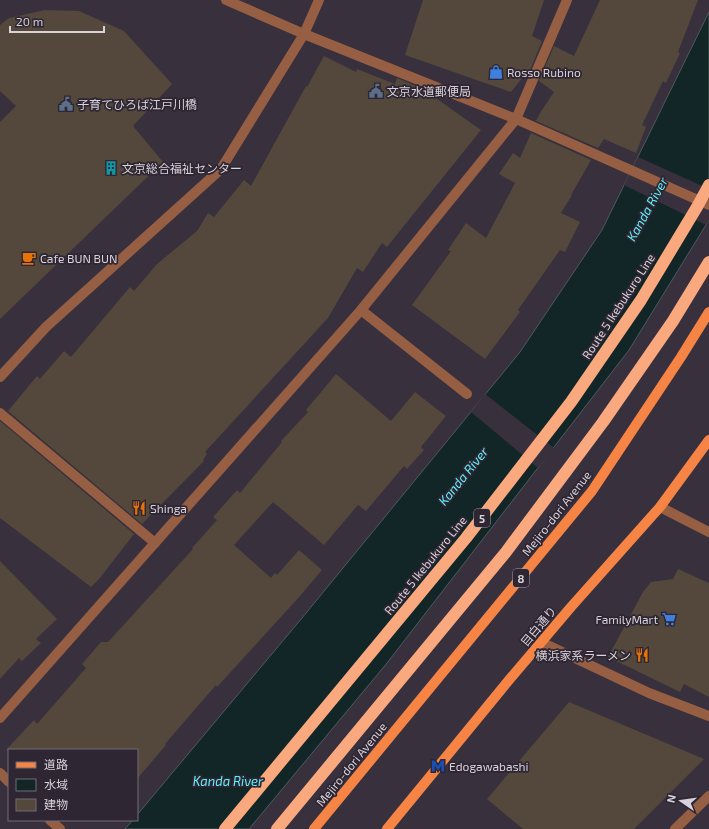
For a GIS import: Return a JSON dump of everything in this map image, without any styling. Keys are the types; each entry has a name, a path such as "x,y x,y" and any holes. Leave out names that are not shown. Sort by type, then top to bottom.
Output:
{"highway":[{"name":"Route 5 Ikebukuro Line","path":"225,829 466,538 571,402 641,300 709,185"},
{"path":"277,829 506,552 607,416 673,321 709,262"}],"main road":[{"name":"Mejiro-dori Avenue","path":"314,829 592,491 709,312"},
{"name":"目白通り","path":"387,829 509,680 571,607 660,507 709,440"}],"street":[{"path":"226,0 304,34 516,119 709,205"},
{"path":"0,378 46,327 221,169 304,34 319,0"},
{"path":"0,718 361,310 516,119 567,0"},
{"path":"361,310 467,394"},
{"path":"0,413 155,543"},
{"path":"660,507 709,532"},
{"path":"542,642 649,693 709,716"},
{"path":"0,773 8,781"},
{"path":"675,829 709,796"},
{"path":"51,821 60,829"}],"water":[{"name":"Kanda River","path":"709,12 709,220 629,350 387,663 249,829 125,829 132,821 138,821 138,814 302,618 520,352 602,230"}],"pier":[{"path":"638,157 709,189 709,220 706,225 624,185"},
{"path":"485,394 554,448 538,468 471,412"}],"building":[{"path":"423,0 544,0 532,36 542,41 529,73 527,72 511,92 405,55"},
{"path":"600,0 698,0 678,52 680,53 666,83 663,81 642,125 646,127 636,153 604,139 598,148 536,121 554,92 539,81 554,46 574,56"},
{"name":"文京総合福祉センター","path":"45,10 79,11 124,31 172,84 133,126 163,162 0,319 0,122 16,106 0,91 0,25 9,18"},
{"path":"324,56 356,72 357,69 395,84 397,78 423,89 481,130 387,247 382,243 363,272 357,268 328,318 205,452 207,454 203,460 204,461 142,524 8,411 37,376 40,379 64,351 71,357 130,287 134,291 157,264 197,231 208,213 214,217 244,180 251,186"},
{"path":"531,133 591,160 561,213 580,222 565,252 560,250 518,310 520,312 485,359 412,305 451,251 448,250 466,223 486,238 515,183 499,174 513,153 520,158"},
{"path":"336,374 391,421 415,392 446,416 421,447 424,450 407,469 404,466 366,511 358,505 324,545 273,502 234,545 271,578 275,573 277,575 299,550 322,570 217,687 216,685 138,778 138,749 6,750 34,720 37,724 86,668 82,664 101,642 108,642 193,549 192,548 217,520 213,517 237,490 240,493 282,442 281,441 308,412 306,410"},
{"path":"0,421 134,534 91,587 0,518"},
{"path":"0,561 57,619 36,639 41,643 22,661 19,658 0,679"},
{"path":"678,569 709,583 709,697 684,684 680,692 608,657 643,592 651,582 673,579"},
{"path":"569,702 704,759 634,829 523,829 487,799"}],"place":[{"name":"Rosso Rubino","path":"496,72"},
{"name":"文京水道郵便局","path":"376,91"},
{"name":"子育てひろば江戸川橋","path":"66,104"},
{"name":"文京総合福祉センター","path":"111,168"},
{"name":"Cafe BUN BUN","path":"29,258"},
{"name":"Shinga","path":"139,508"},
{"name":"FamilyMart","path":"669,619"},
{"name":"横浜家系ラーメン","path":"642,655"},
{"name":"Edogawabashi","path":"438,766"}]}
